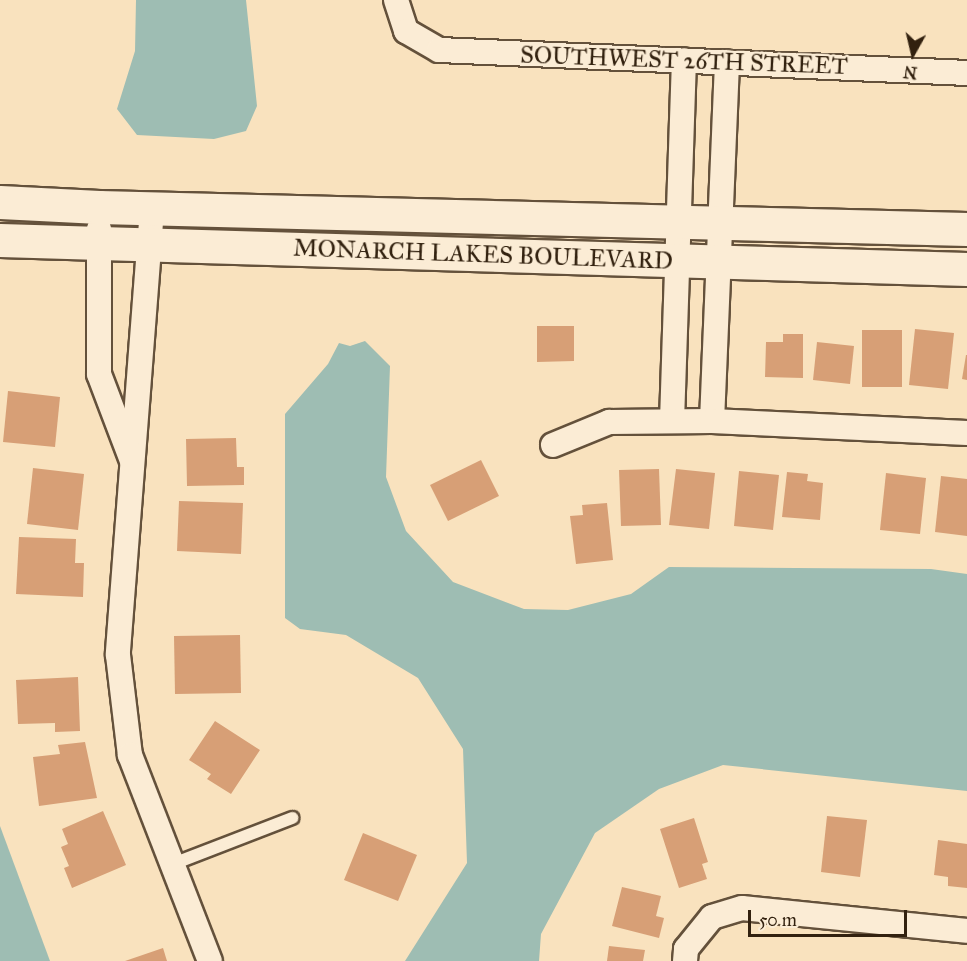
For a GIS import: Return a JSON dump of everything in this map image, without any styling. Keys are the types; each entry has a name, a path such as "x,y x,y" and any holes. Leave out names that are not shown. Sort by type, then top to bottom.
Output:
{"street":[{"name":"SOUTHWEST 26TH STREET","path":"396,0 406,31 440,50 967,73"},
{"path":"672,421 684,60"},
{"path":"712,421 727,62"},
{"name":"MONARCH LAKES BOULEVARD","path":"0,202 152,209 967,229"},
{"path":"99,207 99,374 135,469"},
{"path":"152,209 152,246 118,655 130,755 210,961"},
{"name":"MONARCH LAKES BOULEVARD","path":"0,240 967,269"},
{"path":"553,445 609,422 712,421 967,433"},
{"path":"684,961 686,949 712,917 742,908 967,931"}],"lane":[{"path":"173,864 292,818"}],"water":[{"path":"136,0 246,0 257,106 246,131 214,139 137,135 117,109 135,51"},
{"path":"365,341 390,366 386,477 406,531 453,582 524,609 568,610 631,594 669,567 931,569 967,574 967,791 723,765 659,789 595,833 541,934 539,961 405,961 467,863 463,749 418,678 346,635 300,629 285,618 285,414 328,364 339,343 350,346"},
{"path":"0,826 50,961 0,961"}],"building":[{"path":"537,326 574,326 574,361 537,362"},
{"path":"915,329 954,333 948,389 909,385"},
{"path":"862,330 902,330 902,387 862,387"},
{"path":"783,334 803,334 803,378 765,377 766,342 783,342"},
{"path":"817,342 854,346 850,384 813,380"},
{"path":"967,355 967,380 962,379"},
{"path":"8,391 60,397 55,447 3,442"},
{"path":"236,438 237,467 244,467 244,485 187,486 186,439"},
{"path":"481,460 499,496 448,521 430,485"},
{"path":"33,468 84,474 78,530 27,524"},
{"path":"659,469 661,525 621,526 619,470"},
{"path":"676,469 715,473 709,529 669,525"},
{"path":"739,471 779,475 773,530 734,526"},
{"path":"787,472 808,474 807,481 823,483 820,520 782,517"},
{"path":"886,473 926,478 920,534 880,530"},
{"path":"941,476 967,479 967,536 935,532"},
{"path":"179,501 243,503 241,554 177,551"},
{"path":"607,503 613,560 576,564 570,516 583,515 582,505"},
{"path":"19,537 76,539 75,563 84,563 83,597 16,594"},
{"path":"240,635 241,693 175,694 174,636"},
{"path":"78,677 80,731 55,732 55,723 18,724 16,680"},
{"path":"215,721 260,750 231,794 207,779 211,774 189,760"},
{"path":"85,742 97,798 39,806 33,757 60,754 58,745"},
{"path":"103,811 126,865 72,888 64,868 69,866 61,847 68,844 62,829"},
{"path":"827,816 867,820 860,877 821,872"},
{"path":"694,818 708,862 702,864 707,879 679,888 660,829"},
{"path":"363,833 417,855 398,901 344,880"},
{"path":"938,840 967,844 967,888 948,886 948,877 934,875"},
{"path":"622,887 661,896 656,916 664,918 659,938 612,926"},
{"path":"609,946 645,950 643,961 607,961"},
{"path":"163,948 167,961 125,961"}]}
